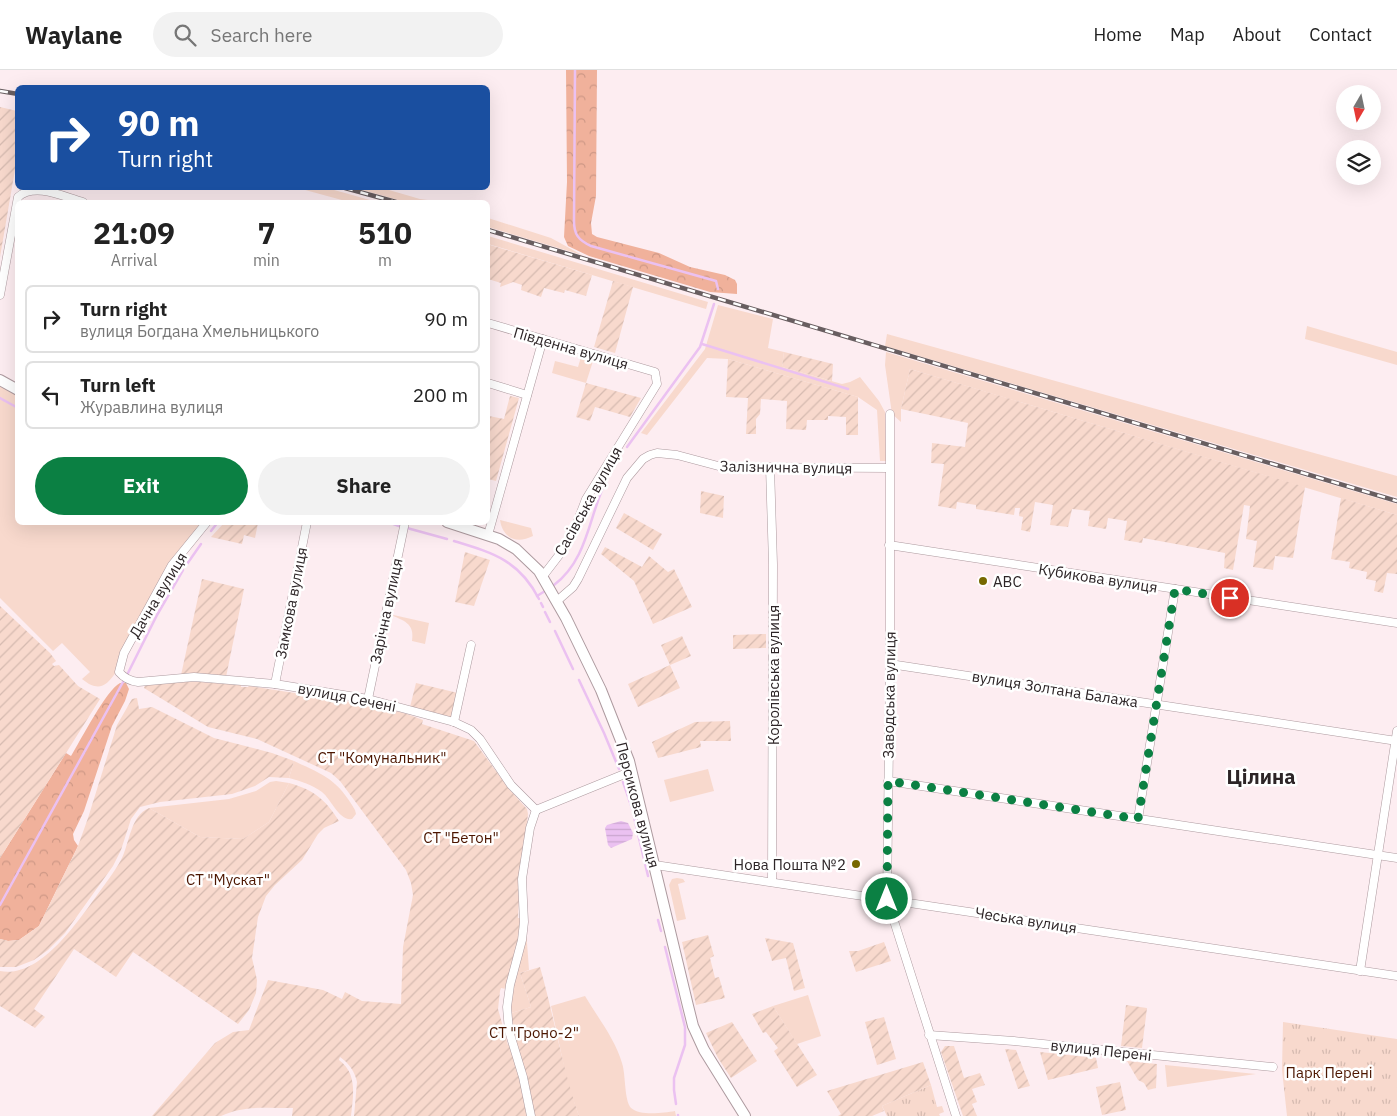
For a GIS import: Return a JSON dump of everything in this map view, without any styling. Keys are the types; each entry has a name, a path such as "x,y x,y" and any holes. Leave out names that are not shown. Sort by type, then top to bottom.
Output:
{"main road":[{"path":"0,380 15,388"},
{"name":"Персикова вулиця","path":"456,525 498,539 525,557 543,576 601,690 632,771 696,1032 712,1064 745,1116"}],"street":[{"path":"17,200 23,193 39,190 76,200"},
{"path":"0,296 15,214"},
{"name":"Південна вулиця","path":"490,324 655,372"},
{"path":"488,535 543,339"},
{"name":"Сасівська вулиця","path":"543,576 572,536 586,499 657,384 655,372"},
{"path":"490,384 527,394"},
{"name":"Заводська вулиця","path":"890,414 890,664 887,899 956,1116"},
{"name":"Залізнична вулиця","path":"557,601 573,587 627,478 643,459 650,455 668,453 715,466 889,468"},
{"name":"Королівська вулиця","path":"770,468 773,564 772,882"},
{"path":"492,520 498,539"},
{"name":"Дачна вулиця","path":"119,672 124,653 172,565 205,525"},
{"name":"Замкова вулиця","path":"275,684 306,525"},
{"name":"Зарічна вулиця","path":"368,699 404,525"},
{"name":"Кубикова вулиця","path":"889,545 1397,623"},
{"path":"1138,819 1175,589"},
{"path":"454,722 471,645"},
{"name":"вулиця Золтана Балажа","path":"890,664 1396,741"},
{"name":"вулиця Сечені","path":"119,672 130,680 138,682 194,677 275,684 368,699 454,722 471,730 480,739 511,785 536,810"},
{"path":"1360,970 1397,730"},
{"path":"531,1116 523,1077 509,1031 507,1007 524,931 522,879 530,828 536,810 632,771"},
{"path":"888,781 1397,858"},
{"name":"Чеська вулиця","path":"655,865 1397,976"},
{"name":"вулиця Перені","path":"929,1034 1273,1067"}],"green space":[{"path":"566,70 597,70 596,196 591,223 592,234 597,237 659,253 690,267 725,275 735,280 737,294 710,292 589,256 568,246 564,237 567,182"},
{"path":"0,107 15,111 15,170 0,257"},
{"path":"305,190 334,190 370,200 342,200"},
{"path":"362,190 389,190 428,200 398,200"},
{"path":"490,219 551,238 582,255 490,228"},
{"path":"490,237 708,302 706,309 490,245"},
{"path":"490,245 592,275 586,296 565,290 564,293 544,288 541,297 521,290 522,285 513,282 500,287 501,283 490,280"},
{"path":"613,281 633,287 615,353 594,347"},
{"path":"718,305 773,319 768,348 784,352 782,367 842,384 860,377 879,401 885,412 886,461 880,461 877,410 858,397 728,359 707,358 647,435 641,433 705,349"},
{"path":"1307,326 1397,352 1397,365 1305,339"},
{"path":"887,334 1397,476 1397,497 885,346"},
{"path":"784,352 833,364 832,381 782,367"},
{"path":"886,352 1397,504 1397,515 910,369 901,409 901,422 892,414 885,365"},
{"path":"581,357 593,361 586,383 552,373 555,361 578,367"},
{"path":"728,359 858,397 858,435 846,435 846,417 828,416 828,420 807,420 806,430 786,429 787,401 761,399 760,414 756,419 756,434 746,434 748,398 726,397"},
{"path":"910,369 1305,487 1293,558 1275,556 1273,570 1253,567 1257,541 1246,539 1250,506 1244,505 1233,570 1224,568 1225,553 1143,538 1142,543 1124,540 1127,521 1108,518 1106,529 1088,526 1090,511 1072,509 1068,527 1050,525 1053,505 1035,502 1030,532 1021,530 1023,517 1019,516 1020,508 1015,508 1014,515 976,509 976,505 957,502 956,509 938,506 944,464 931,463 932,443 965,447 968,423 901,409"},
{"path":"586,383 641,398 630,417 595,407 590,421 576,417"},
{"path":"0,385 15,394 15,525 202,525 182,548 116,672 109,681 101,686 93,686 82,679 90,672 62,643 53,651 0,598"},
{"path":"510,396 519,398 496,481 490,480 490,416 504,419"},
{"path":"701,491 724,496 723,518 700,513"},
{"path":"1341,498 1397,515 1397,574 1387,573 1383,593 1374,591 1376,581 1366,579 1367,572 1349,568 1350,562 1331,559"},
{"path":"624,513 662,534 653,550 616,528"},
{"path":"500,520 531,528 533,536 522,540 512,538 504,532"},
{"path":"222,525 258,525 255,538 244,535 242,544 211,537"},
{"path":"605,547 642,567 649,556 668,572 674,569 692,607 653,624 634,581 601,554"},
{"path":"465,552 490,560 474,606 455,602"},
{"path":"202,579 244,589 226,677 181,675"},
{"path":"0,606 50,653 56,661 52,664 54,666 59,665 78,686 100,699 0,858"},
{"path":"389,614 429,623 425,644 412,641 410,626"},
{"path":"766,634 766,648 733,649 733,635"},
{"path":"682,636 691,656 670,665 661,645"},
{"path":"670,665 680,688 638,707 628,684"},
{"name":"СТ \"Бетон\"","path":"187,681 241,685 241,687 249,686 353,702 352,705 364,707 366,703 407,714 423,720 422,724 474,741 509,789 527,809 528,814 520,877 518,918 521,918 520,933 506,989 501,988 500,991 498,1009 508,1045 511,1044 522,1083 528,1116 354,1116 357,1082 351,1068 340,1057 339,1060 345,1066 352,1079 351,1116 292,1116 293,1108 266,1108 239,1110 221,1116 152,1116 215,1043 233,1032 249,1030 268,980 323,990 342,999 345,992 362,1001 401,1004 403,947 413,895 406,870 340,781 331,773 257,739 208,727 144,688 145,685"},
{"path":"120,683 126,683 129,689 112,726 84,811 73,834 78,846 39,926 19,940 8,941 0,939 0,858 66,753 71,756 101,705"},
{"path":"416,683 458,693 452,718 410,707"},
{"name":"СТ \"Комунальник\"","path":"137,698 139,709 152,707 214,738 272,753 294,761 289,778 269,777 255,786 232,794 160,802 140,807 131,819 121,850 113,866 65,933 48,950 34,960 16,967 0,967 0,939 8,941 19,940 39,926 78,846 117,725 132,699"},
{"path":"730,721 731,741 700,741 701,747 658,758 652,742 695,722"},
{"path":"294,761 322,774 342,791 355,810 356,814 352,819 343,817 322,792 289,778"},
{"path":"708,769 714,791 670,802 664,780"},
{"path":"270,782 289,783 269,822 243,839 200,837 149,808 229,799 256,791"},
{"name":"СТ \"Мускат\"","path":"289,783 318,796 339,821 324,828 318,834 302,860 266,896 258,917 252,958 257,980 256,993 249,1010 238,1024 133,952 116,977 74,949 34,1009 45,1017 35,1028 0,1006 0,971 14,971 29,967 67,935 118,865 134,823 143,812 149,808 200,837 243,839 269,822"},
{"path":"672,879 683,879 685,882 678,884 686,919 677,921 669,885"},
{"path":"526,929 529,970 520,973 531,1007 508,1014 510,997"},
{"path":"708,935 714,956 710,958 715,978 719,977 725,998 696,1005 682,942"},
{"path":"765,938 793,943 805,988 794,991 786,958 772,961"},
{"path":"884,942 891,961 856,972 849,951 858,951"},
{"name":"СТ \"Гроно-2\"","path":"540,967 579,1116 533,1116 508,1014 531,1007 520,973"},
{"path":"808,995 821,1036 797,1044 773,1006"},
{"path":"585,996 611,1037 619,1054 627,1099 631,1108 635,1111 646,1113 675,1111 676,1116 579,1116 568,1085 551,1006"},
{"path":"1126,1005 1147,1008 1142,1048 1121,1046"},
{"path":"773,1006 817,1075 797,1087 774,1051 778,1048 766,1032 763,1033 752,1014"},
{"path":"884,1017 896,1059 877,1065 865,1022"},
{"path":"732,1022 757,1061 731,1078 718,1058 706,1033"},
{"name":"Парк Перені","path":"1283,1022 1397,1039 1397,1116 1287,1116 1282,1070"},
{"path":"945,1046 954,1046 964,1078 980,1073 985,1085 972,1089 977,1102 972,1104 977,1116 963,1116 941,1052"},
{"path":"1005,1049 1016,1050 1030,1086 1018,1089"},
{"path":"1040,1052 1096,1058 1098,1068 1048,1080"},
{"path":"1127,1061 1157,1064 1156,1088 1148,1090 1144,1083 1138,1080"},
{"path":"923,1062 931,1085 882,1106 884,1111 872,1116 838,1116 841,1114 827,1091"},
{"path":"1165,1065 1256,1074 1167,1087"},
{"path":"1120,1082 1126,1110 1102,1115 1096,1087"},
{"path":"931,1085 937,1107 942,1106 944,1112 939,1114 940,1116 887,1116 882,1106"}],"shaded area":[{"path":"621,821 628,823 633,833 632,839 611,848 608,845 605,828 607,825"}],"waterway":[{"path":"575,70 574,221 578,236 591,246 716,281 718,289"},
{"path":"627,447 700,347 714,304"},
{"path":"702,344 848,389"},
{"path":"0,398 15,406"},
{"path":"554,585 566,574 582,548 602,489 609,475"},
{"path":"211,531 216,525"},
{"path":"407,528 447,539"},
{"path":"454,541 493,554 504,560 523,575 539,599"},
{"path":"187,564 201,544"},
{"path":"128,673 157,615 183,570"},
{"path":"537,596 545,591"},
{"path":"541,603 543,607"},
{"path":"545,612 550,622"},
{"path":"555,631 573,669"},
{"path":"579,680 619,769"},
{"path":"0,905 123,682"},
{"path":"623,782 632,808"},
{"path":"634,817 648,876"},
{"path":"658,920 661,931"},
{"path":"665,947 685,1027 685,1045 674,1078 676,1104"}],"railway":[{"path":"0,91 15,94"},
{"path":"352,190 389,200"},
{"path":"490,231 1397,501"}],"place":[{"name":"ABC","path":"983,581"},
{"name":"Нова Пошта №2","path":"856,864"}],"district":[{"name":"Цілина","path":"1261,776"}],"route":[{"path":"887,899 888,781 1138,819 1175,589 1230,598"}]}
